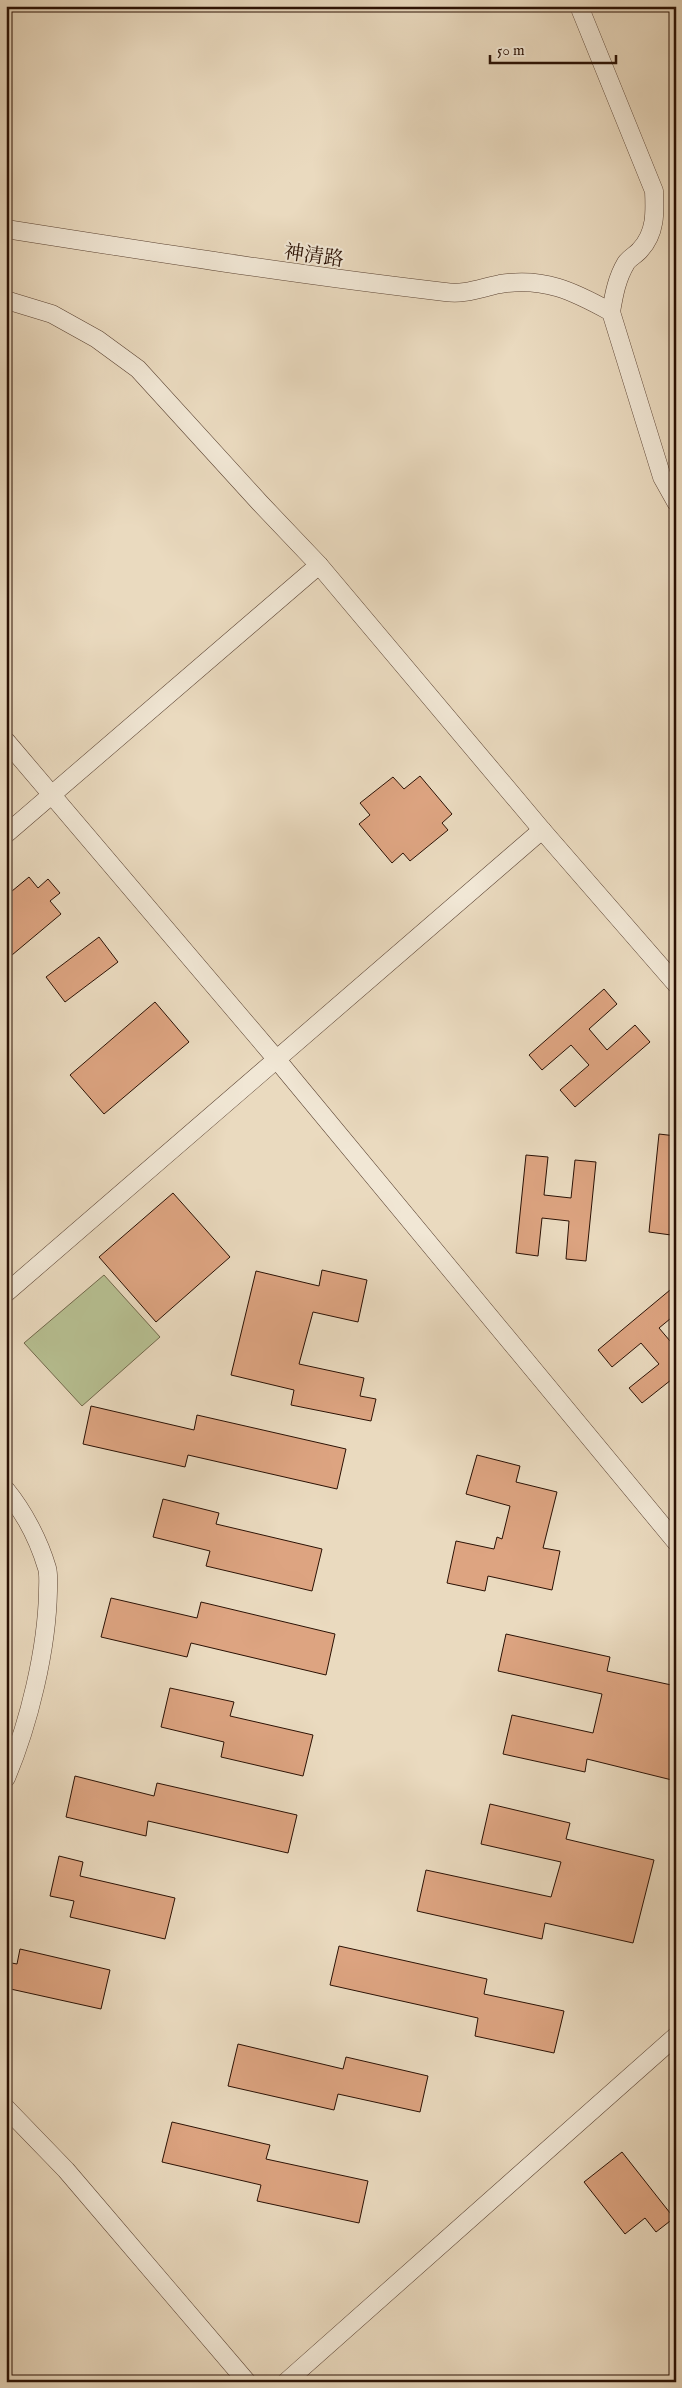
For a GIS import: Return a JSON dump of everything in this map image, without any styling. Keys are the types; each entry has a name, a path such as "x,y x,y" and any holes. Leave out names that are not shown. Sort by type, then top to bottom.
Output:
{"street":[{"path":"579,6 654,191 654,222 650,234 641,250 627,261 616,283 611,312 662,477 676,502"},
{"name":"神清路","path":"6,229 305,276 460,294 522,282 550,284 582,296 611,312"},
{"path":"6,300 52,314 97,340 138,369 319,565 542,830 676,984"},
{"path":"6,834 53,796 319,565"},
{"path":"6,741 278,1061 676,1542"},
{"path":"6,1293 278,1061 542,830"},
{"path":"6,1490 21,1509 48,1570 47,1607 41,1655 24,1726 6,1778"},
{"path":"286,2382 676,2036"},
{"path":"6,2108 66,2170 247,2382"}],"green space":[{"path":"104,1275 160,1337 82,1406 24,1343"}],"building":[{"path":"420,776 452,814 442,823 448,830 410,861 403,853 392,863 359,824 370,815 360,803 393,777 404,789"},
{"path":"29,877 38,888 48,879 60,893 50,901 61,914 6,960 6,896"},
{"path":"99,937 118,962 65,1002 46,977"},
{"path":"604,989 617,1004 589,1029 607,1050 635,1025 650,1042 575,1107 560,1090 589,1065 571,1045 542,1070 529,1055"},
{"path":"155,1002 189,1042 104,1114 70,1075"},
{"path":"659,1134 676,1136 676,1198 671,1235 649,1232"},
{"path":"526,1155 548,1157 544,1195 571,1198 575,1160 596,1162 586,1261 566,1259 569,1221 542,1218 538,1256 516,1253"},
{"path":"173,1193 230,1257 156,1322 99,1257"},
{"path":"322,1270 367,1280 358,1322 313,1312 299,1364 364,1378 360,1396 376,1399 371,1421 291,1405 294,1390 231,1375 256,1271 319,1286"},
{"path":"676,1285 676,1314 659,1328 676,1348 676,1376 642,1403 629,1388 659,1364 641,1343 612,1367 598,1350"},
{"path":"91,1406 194,1430 197,1415 346,1449 337,1489 188,1455 185,1467 83,1444"},
{"path":"477,1455 520,1466 516,1482 557,1492 543,1548 560,1551 552,1590 488,1576 485,1591 447,1583 456,1541 494,1549 497,1537 502,1539 510,1506 466,1494"},
{"path":"163,1499 219,1513 216,1524 322,1549 312,1591 206,1566 210,1551 153,1537"},
{"path":"111,1598 197,1618 201,1602 335,1634 326,1675 191,1643 187,1657 101,1637"},
{"path":"506,1634 610,1657 607,1671 676,1686 676,1781 587,1759 585,1772 503,1754 512,1715 593,1733 602,1694 498,1671"},
{"path":"170,1688 234,1702 230,1716 313,1735 303,1776 221,1757 224,1742 161,1727"},
{"path":"75,1776 154,1796 157,1783 297,1815 288,1853 148,1821 146,1836 66,1817"},
{"path":"490,1804 570,1823 566,1839 654,1860 633,1943 545,1923 542,1939 417,1911 426,1870 551,1897 561,1862 481,1844"},
{"path":"59,1856 83,1862 80,1876 175,1898 165,1939 70,1917 74,1901 50,1896"},
{"path":"339,1946 487,1979 484,1994 564,2011 554,2053 475,2036 478,2018 330,1985"},
{"path":"20,1949 110,1970 101,2009 6,1988 6,1962 17,1964"},
{"path":"238,2044 343,2069 346,2057 428,2076 420,2112 338,2094 334,2110 228,2086"},
{"path":"172,2122 270,2145 266,2159 368,2181 359,2223 257,2201 261,2185 162,2162"},
{"path":"622,2152 674,2218 656,2232 645,2218 625,2234 584,2182"}]}
